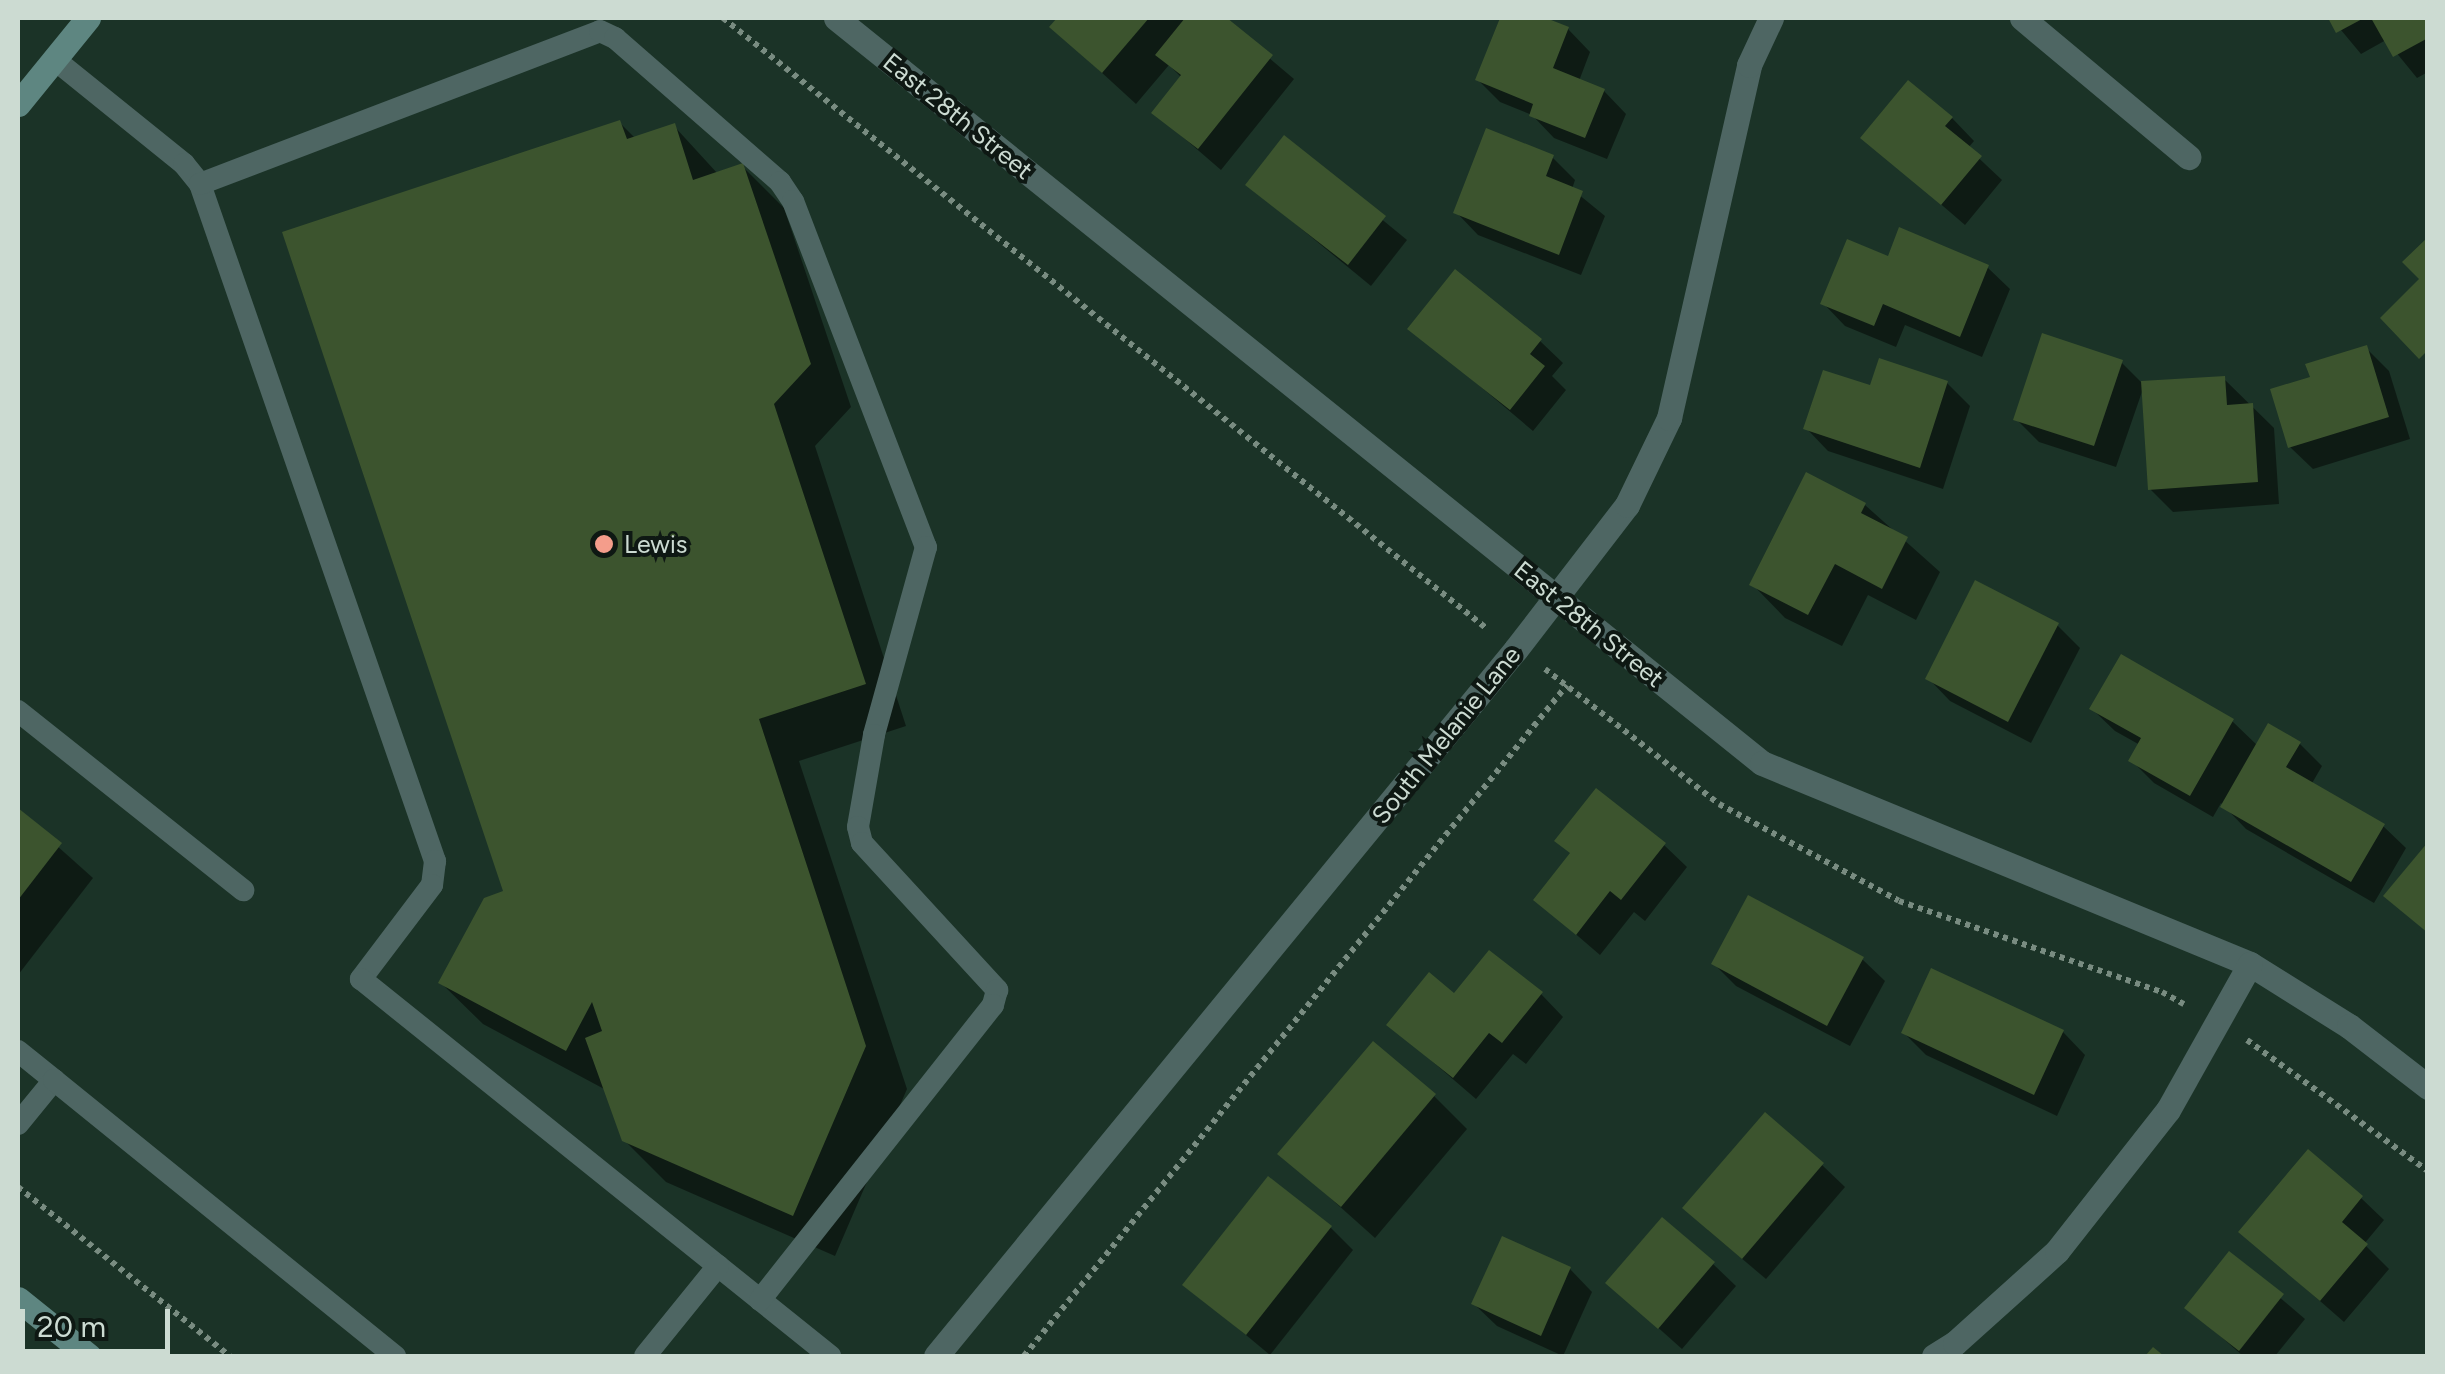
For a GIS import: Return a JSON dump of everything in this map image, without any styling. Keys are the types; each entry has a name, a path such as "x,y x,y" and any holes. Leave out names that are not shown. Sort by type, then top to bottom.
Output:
{"main road":[{"path":"22,89 54,59 88,18"},
{"path":"18,1299 89,1356"}],"street":[{"name":"East 28th Street","path":"836,18 1762,763 2250,964 2349,1026 2428,1087"},
{"name":"South Melanie Lane","path":"936,1356 1557,598 1627,505 1669,418 1749,65 1772,18"},
{"path":"2022,18 2188,157"},
{"path":"1934,1356 1955,1343 2070,1236 2168,1110 2250,964"}],"lane":[{"path":"200,184 600,31 615,38 780,182 793,202 926,547 874,736 858,827 862,843 997,990 993,1005 760,1300"},
{"path":"54,59 184,164 200,184 436,861 432,884 362,979 830,1356"},
{"path":"18,711 243,890"},
{"path":"18,1051 395,1356"},
{"path":"18,1124 54,1080"},
{"path":"645,1356 718,1266"}],"path":[{"path":"1024,1356 1567,685"},
{"path":"18,1187 230,1356"}],"building":[{"path":"1057,18 1149,18 1102,73 1049,27"},
{"path":"1185,18 1227,18 1273,55 1198,149 1151,113 1181,75 1155,55"},
{"path":"1500,18 1546,18 1569,27 1553,68 1605,89 1585,138 1529,116 1533,104 1475,80"},
{"path":"2328,18 2364,18 2336,33"},
{"path":"2371,18 2428,18 2428,38 2393,57"},
{"path":"1908,80 1953,117 1945,126 1982,156 1941,205 1860,138"},
{"name":"Lewis","path":"620,120 627,139 675,123 693,180 743,163 811,364 774,404 866,684 759,719 866,1046 793,1216 622,1141 585,1038 602,1031 592,1002 566,1051 438,983 484,898 503,891 282,232"},
{"path":"1486,128 1554,155 1546,176 1583,191 1559,255 1453,213"},
{"path":"1284,135 1386,216 1348,265 1245,185"},
{"path":"1899,227 1989,265 1960,337 1883,304 1874,326 1820,304 1847,239 1888,256"},
{"path":"2428,237 2428,350 2419,359 2380,318 2419,279 2402,262"},
{"path":"1455,269 1542,339 1530,354 1545,366 1510,410 1407,329"},
{"path":"2042,333 2123,360 2094,446 2013,420"},
{"path":"2367,345 2389,417 2288,448 2270,389 2310,377 2305,364"},
{"path":"1879,358 1948,381 1920,468 1803,429 1823,370 1870,385"},
{"path":"2225,376 2227,405 2253,403 2258,482 2148,490 2141,381"},
{"path":"1806,472 1866,503 1861,513 1908,537 1882,589 1835,564 1808,615 1749,585"},
{"path":"1975,580 2059,623 2008,722 1925,679"},
{"path":"2121,654 2234,719 2190,796 2128,761 2141,738 2089,709"},
{"path":"2268,723 2301,742 2286,767 2385,824 2351,882 2220,807"},
{"path":"1596,788 1666,843 1621,900 1610,891 1576,935 1533,900 1570,853 1554,841"},
{"path":"18,808 62,843 18,900"},
{"path":"2428,842 2428,933 2383,896"},
{"path":"1748,895 1864,957 1827,1026 1711,964"},
{"path":"1489,950 1543,992 1502,1043 1489,1033 1453,1078 1386,1025 1429,972 1454,993"},
{"path":"1931,968 2064,1030 2034,1095 1901,1033"},
{"path":"1373,1041 1436,1094 1341,1207 1277,1154"},
{"path":"1765,1112 1824,1163 1742,1259 1682,1208"},
{"path":"2308,1149 2363,1196 2342,1222 2368,1244 2320,1301 2238,1232"},
{"path":"1268,1176 1332,1226 1246,1335 1182,1285"},
{"path":"1662,1217 1715,1262 1658,1329 1605,1283"},
{"path":"1502,1236 1571,1267 1541,1336 1471,1304"},
{"path":"2229,1251 2284,1294 2239,1351 2184,1308"},
{"path":"2153,1347 2164,1356 2145,1356"}],"place":[{"name":"Lewis","path":"604,544"}]}
